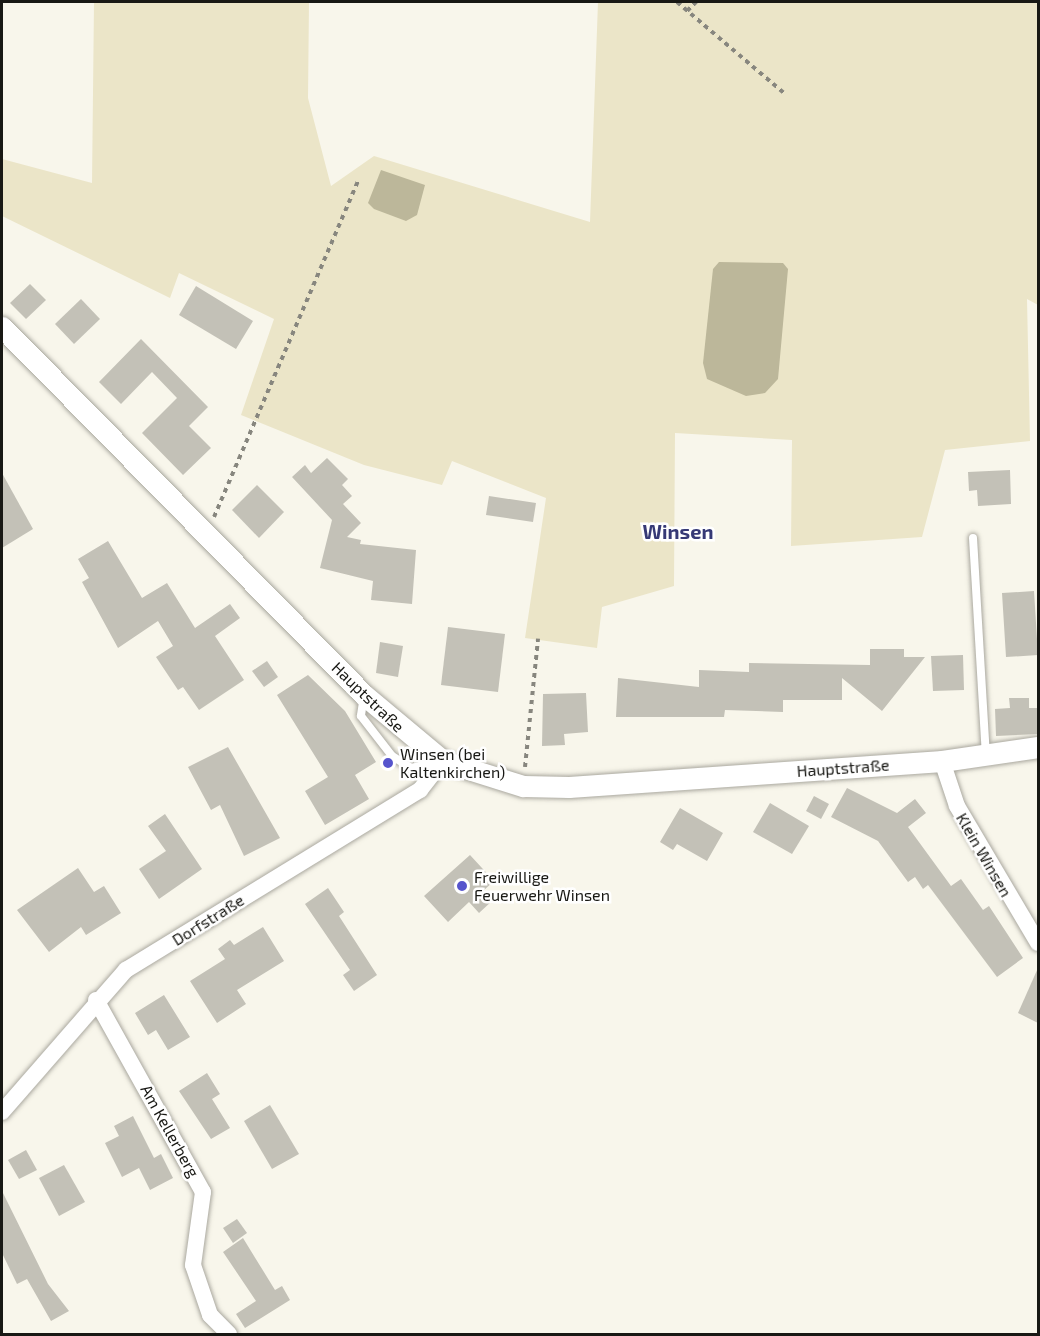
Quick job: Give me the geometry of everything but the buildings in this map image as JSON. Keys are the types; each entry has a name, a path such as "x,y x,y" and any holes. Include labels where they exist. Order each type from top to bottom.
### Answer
{"street":[{"name":"Hauptstraße","path":"2,327 364,696 443,761 523,786 569,787 942,761 1038,747"},
{"name":"Dorfstraße","path":"2,1112 96,1000 126,970 420,790 443,761"},
{"name":"Klein Winsen","path":"942,761 957,806 1038,943"},
{"name":"Am Kellerberg","path":"96,1000 203,1191 193,1265 210,1315 229,1335"}],"lane":[{"path":"973,538 986,755"}],"path":[{"path":"677,2 785,94"},
{"path":"687,11 696,2"},
{"path":"206,535 359,179"},
{"path":"523,786 538,639"}],"shaded area":[{"path":"94,2 309,2 308,98 331,186 374,156 590,222 598,2 1038,2 1038,305 1027,299 1030,441 945,450 922,537 791,546 792,440 675,433 674,586 602,607 597,648 525,638 546,498 452,461 442,485 364,465 241,415 274,319 179,273 170,298 2,216 2,159 92,183"},
{"path":"381,170 425,185 417,215 406,221 374,209 368,203"},
{"path":"719,262 783,263 788,269 778,379 765,393 746,396 707,379 703,363 713,269"}],"place":[{"name":"Winsen (bei Kaltenkirchen)","path":"388,763"},
{"name":"Freiwillige Feuerwehr Winsen","path":"462,886"}],"district":[{"name":"Winsen","path":"678,531"}]}
